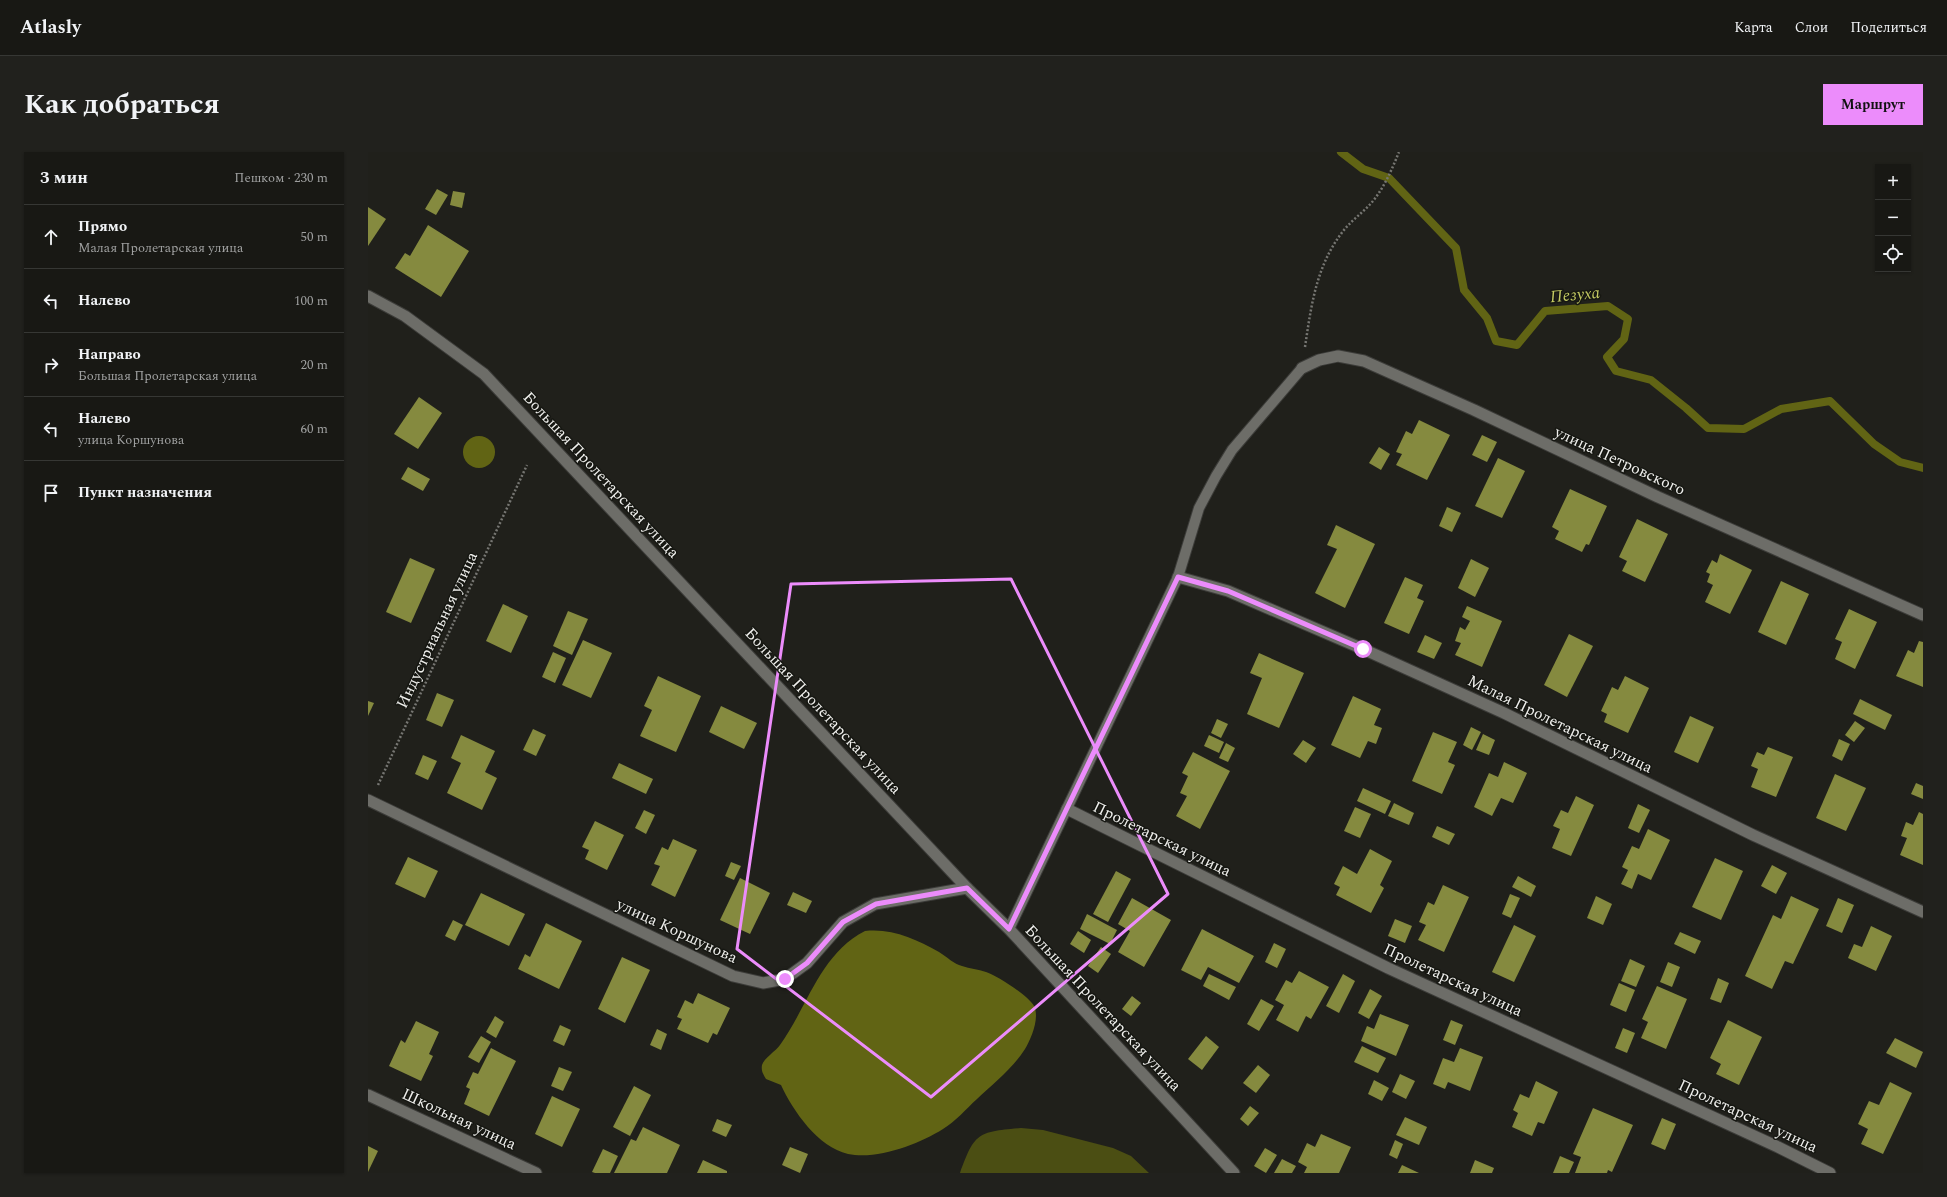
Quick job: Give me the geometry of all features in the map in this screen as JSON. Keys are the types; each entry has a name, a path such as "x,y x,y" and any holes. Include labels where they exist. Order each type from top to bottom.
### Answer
{"street":[{"name":"Большая Пролетарская улица","path":"368,296 405,316 484,374 967,888 1009,929 1234,1173"},
{"name":"улица Петровского","path":"1302,368 1319,360 1338,356 1364,361 1474,410 1658,497 1923,615"},
{"name":"Малая Пролетарская улица","path":"1178,577 1228,591 1504,712 1753,835 1923,912"},
{"name":"улица Коршунова","path":"369,801 733,976 763,983 785,979 807,963 843,922 876,904 967,888"},
{"name":"Пролетарская улица","path":"1067,810 1388,968 1778,1147 1830,1173"},
{"name":"Школьная улица","path":"368,1095 536,1173"}],"lane":[{"path":"1009,929 1178,577 1199,508 1232,450 1302,368"}],"path":[{"path":"1302,368 1314,290 1324,261 1341,233 1373,201 1389,178 1399,152"},
{"name":"Индустриальная улица","path":"369,801 527,465"}],"highlighted area":[{"path":"1011,579 1168,894 931,1097 737,949 791,584"}],"shaded area":[{"path":"479,436 490,441 495,452 490,463 479,468 468,463 463,452 468,441"},
{"path":"865,931 885,931 913,939 939,952 959,965 991,974 1012,986 1026,997 1034,1006 1036,1011 1032,1034 1025,1049 1015,1063 952,1123 933,1135 910,1145 885,1153 872,1155 848,1154 827,1144 808,1127 792,1106 781,1085 766,1079 762,1072 763,1062 778,1047 790,1030 816,982 826,967 837,953 850,941"},
{"path":"1021,1128 1043,1130 1113,1148 1131,1156 1149,1173 960,1173 970,1149 980,1137 995,1131"}],"building":[{"path":"437,189 448,195 436,215 425,209"},
{"path":"453,191 465,193 462,208 450,205"},
{"path":"368,207 386,219 368,246"},
{"path":"428,225 469,251 441,297 395,268 405,253 410,256"},
{"path":"419,397 442,413 418,449 394,434"},
{"path":"1419,420 1450,435 1427,480 1396,465 1402,454 1396,452 1406,431 1412,434"},
{"path":"1482,435 1497,442 1487,462 1472,455"},
{"path":"1379,447 1390,454 1381,470 1369,463"},
{"path":"1498,458 1525,471 1502,518 1475,506"},
{"path":"408,467 430,479 423,491 401,479"},
{"path":"1570,489 1607,506 1589,545 1586,544 1582,552 1555,539 1559,531 1552,527"},
{"path":"1447,507 1461,513 1452,532 1439,526"},
{"path":"1637,519 1668,534 1645,582 1622,571 1627,561 1619,557"},
{"path":"1336,525 1375,544 1345,608 1315,593 1337,549 1327,545"},
{"path":"1720,554 1752,570 1730,614 1705,602 1713,585 1707,582 1710,574 1706,572 1712,560 1717,563"},
{"path":"410,558 435,569 411,623 386,612"},
{"path":"1471,559 1489,568 1475,597 1458,588"},
{"path":"1405,577 1423,585 1417,598 1424,601 1409,634 1384,623"},
{"path":"1781,581 1809,594 1786,645 1758,632"},
{"path":"503,604 528,616 511,653 486,641"},
{"path":"1467,606 1502,621 1482,667 1455,655 1461,643 1455,641 1460,627 1465,630 1470,621 1462,617"},
{"path":"1849,609 1877,622 1855,669 1835,659 1842,642 1835,639"},
{"path":"568,611 588,619 572,655 553,646"},
{"path":"1569,634 1593,646 1567,697 1544,685"},
{"path":"1425,635 1442,643 1434,659 1417,652"},
{"path":"583,640 612,653 591,698 562,685"},
{"path":"1919,641 1923,642 1923,687 1896,676 1908,650 1914,653"},
{"path":"553,652 566,658 555,683 542,677"},
{"path":"1259,653 1304,673 1279,728 1247,714 1262,678 1250,673"},
{"path":"658,676 701,696 676,752 640,736 652,710 644,706"},
{"path":"1625,676 1649,688 1628,733 1604,722 1607,714 1601,711 1612,687 1618,690"},
{"path":"437,693 454,700 442,727 426,720"},
{"path":"1353,696 1381,709 1374,725 1382,728 1376,744 1368,741 1360,758 1331,745"},
{"path":"1860,699 1892,715 1885,730 1853,714"},
{"path":"368,701 374,703 368,716"},
{"path":"721,706 757,723 744,749 709,732"},
{"path":"1690,716 1714,727 1698,763 1674,752"},
{"path":"1217,719 1228,724 1221,738 1211,733"},
{"path":"1855,721 1865,728 1854,742 1845,735"},
{"path":"1471,727 1481,732 1472,750 1463,745"},
{"path":"533,729 546,735 536,756 523,750"},
{"path":"1433,732 1457,742 1448,762 1455,765 1442,794 1412,781"},
{"path":"1483,734 1495,740 1489,755 1476,750"},
{"path":"461,735 495,751 485,772 497,778 482,810 447,793 461,763 451,758"},
{"path":"1209,735 1224,742 1219,753 1204,746"},
{"path":"1839,739 1850,744 1842,761 1832,756"},
{"path":"1303,740 1316,748 1306,763 1293,754"},
{"path":"1226,743 1235,748 1228,762 1219,758"},
{"path":"1768,747 1793,757 1776,797 1751,787 1758,769 1751,766 1757,752 1764,755"},
{"path":"1193,752 1230,771 1200,829 1176,816 1187,796 1180,793 1188,776 1182,773"},
{"path":"423,755 437,761 428,780 415,774"},
{"path":"1504,762 1527,773 1513,803 1501,798 1492,816 1474,807 1489,773 1498,777"},
{"path":"619,763 653,779 646,794 612,778"},
{"path":"1835,774 1866,788 1846,831 1816,818"},
{"path":"1916,783 1923,786 1923,799 1911,794"},
{"path":"1363,788 1391,801 1385,814 1357,801"},
{"path":"1576,796 1594,805 1571,856 1552,848 1560,829 1553,826 1561,810 1568,813"},
{"path":"1394,803 1414,813 1409,825 1388,816"},
{"path":"1638,804 1650,810 1639,833 1628,828"},
{"path":"1355,807 1371,814 1360,838 1344,831"},
{"path":"644,810 655,815 646,834 635,828"},
{"path":"1919,812 1923,814 1923,865 1900,855 1907,838 1901,836 1906,822 1913,825"},
{"path":"595,821 624,835 607,870 585,859 589,850 582,847"},
{"path":"1437,826 1455,834 1449,845 1432,837"},
{"path":"1648,829 1670,840 1651,880 1638,874 1632,889 1621,884 1628,870 1622,867 1632,846 1639,849"},
{"path":"673,839 697,850 675,897 651,885 660,866 654,864 662,847 668,850"},
{"path":"1370,849 1392,861 1380,885 1384,888 1371,913 1336,895 1340,887 1334,884 1343,866 1357,874"},
{"path":"408,857 438,871 425,898 395,884"},
{"path":"1715,858 1743,871 1721,920 1692,907"},
{"path":"731,862 741,866 734,880 725,876"},
{"path":"1772,865 1787,873 1776,894 1761,886"},
{"path":"1116,871 1131,879 1108,922 1093,914"},
{"path":"1518,876 1536,886 1531,897 1512,887"},
{"path":"740,878 770,893 750,934 720,920"},
{"path":"1443,885 1469,897 1444,952 1418,940 1426,925 1419,922 1428,902 1434,905"},
{"path":"793,892 812,901 806,913 787,905"},
{"path":"481,893 525,914 509,946 465,925"},
{"path":"1510,894 1520,898 1511,918 1502,914"},
{"path":"1596,896 1612,904 1603,925 1587,918"},
{"path":"1791,896 1819,909 1793,964 1785,961 1772,989 1745,976 1773,915 1781,919"},
{"path":"1132,898 1171,920 1144,967 1118,952 1130,931 1118,924"},
{"path":"1838,898 1854,905 1842,933 1826,926"},
{"path":"1087,914 1117,930 1110,944 1080,929"},
{"path":"1395,919 1412,926 1405,943 1388,936"},
{"path":"453,920 463,925 455,941 445,936"},
{"path":"546,923 582,941 559,989 518,969 525,954 530,957"},
{"path":"1514,925 1536,936 1514,982 1492,972"},
{"path":"1871,926 1892,936 1876,971 1848,958 1854,944 1862,947"},
{"path":"1202,929 1254,956 1239,983 1208,967 1201,980 1181,970"},
{"path":"1078,931 1091,940 1084,953 1070,944"},
{"path":"1680,932 1701,941 1695,954 1674,944"},
{"path":"1274,943 1286,949 1277,968 1265,962"},
{"path":"1101,947 1111,954 1098,973 1088,966"},
{"path":"622,957 650,970 625,1023 598,1009"},
{"path":"1630,959 1645,966 1636,987 1621,981"},
{"path":"1668,962 1680,967 1672,987 1660,982"},
{"path":"1299,971 1329,987 1311,1019 1306,1016 1298,1032 1276,1020 1284,1005 1275,1000 1286,980 1292,983"},
{"path":"1209,974 1236,987 1229,1000 1203,986"},
{"path":"1343,974 1355,981 1339,1013 1326,1006"},
{"path":"1718,978 1729,983 1721,1003 1710,999"},
{"path":"1619,983 1635,990 1626,1012 1610,1005"},
{"path":"1657,986 1687,999 1666,1049 1641,1038 1648,1022 1642,1019"},
{"path":"1370,989 1382,996 1369,1019 1358,1013"},
{"path":"698,993 730,1008 717,1035 713,1033 708,1043 677,1029 682,1019 677,1017 685,1000 693,1004"},
{"path":"1132,996 1141,1003 1131,1016 1122,1009"},
{"path":"1261,999 1274,1006 1259,1031 1247,1024"},
{"path":"1380,1014 1409,1025 1396,1056 1361,1041 1367,1026 1374,1029"},
{"path":"495,1016 504,1022 496,1038 486,1032"},
{"path":"1451,1020 1463,1025 1455,1045 1443,1040"},
{"path":"1728,1020 1762,1037 1739,1085 1716,1074 1721,1064 1710,1058"},
{"path":"416,1021 439,1032 429,1054 433,1056 421,1081 389,1066 401,1040 405,1043"},
{"path":"560,1025 571,1030 564,1046 553,1041"},
{"path":"1623,1028 1635,1033 1627,1053 1615,1048"},
{"path":"657,1029 667,1034 661,1050 650,1045"},
{"path":"481,1036 491,1042 479,1063 468,1057"},
{"path":"1206,1036 1219,1047 1202,1070 1188,1059"},
{"path":"1895,1038 1923,1052 1916,1068 1886,1053"},
{"path":"1362,1046 1386,1058 1378,1073 1354,1062"},
{"path":"491,1048 516,1061 489,1116 464,1104 470,1089 466,1087 473,1072 478,1074"},
{"path":"1460,1048 1483,1057 1470,1091 1448,1082 1445,1089 1433,1084 1443,1058 1454,1062"},
{"path":"1258,1065 1270,1075 1256,1093 1243,1083"},
{"path":"559,1067 572,1072 563,1091 551,1086"},
{"path":"1400,1074 1415,1081 1406,1099 1392,1092"},
{"path":"1374,1080 1389,1088 1382,1101 1368,1094"},
{"path":"1536,1081 1558,1092 1544,1124 1538,1122 1532,1136 1512,1127 1518,1113 1513,1110 1520,1094 1529,1098"},
{"path":"1890,1082 1912,1093 1883,1154 1861,1144 1868,1129 1858,1124 1869,1101 1879,1105"},
{"path":"634,1086 651,1095 630,1136 613,1127"},
{"path":"552,1096 580,1109 562,1147 535,1134"},
{"path":"1250,1106 1259,1113 1248,1126 1240,1119"},
{"path":"1593,1108 1633,1125 1612,1172 1608,1170 1607,1173 1575,1173 1581,1157 1573,1154"},
{"path":"1405,1117 1427,1127 1419,1145 1396,1135"},
{"path":"1662,1118 1676,1124 1665,1150 1651,1144"},
{"path":"717,1119 732,1125 726,1137 712,1131"},
{"path":"643,1127 680,1145 667,1173 614,1173 631,1139 636,1141"},
{"path":"1321,1134 1351,1147 1339,1173 1304,1173 1307,1167 1298,1162 1307,1143 1315,1147"},
{"path":"1395,1140 1403,1144 1397,1159 1389,1155"},
{"path":"368,1146 378,1151 368,1172"},
{"path":"790,1147 808,1154 800,1173 782,1165"},
{"path":"1265,1148 1277,1155 1266,1173 1254,1166"},
{"path":"603,1149 618,1156 610,1173 592,1172"},
{"path":"1560,1156 1574,1162 1569,1173 1553,1173"},
{"path":"1282,1159 1296,1166 1292,1173 1274,1173"},
{"path":"703,1160 727,1171 727,1173 697,1173"},
{"path":"1475,1160 1494,1168 1492,1173 1470,1173"},
{"path":"1402,1165 1419,1173 1398,1173"}],"waterway":[{"name":"Пезуха","path":"1341,152 1363,169 1389,178 1456,248 1464,290 1487,318 1496,341 1517,345 1545,311 1608,306 1628,319 1624,339 1607,357 1616,371 1651,380 1708,428 1744,429 1781,409 1830,401 1874,444 1900,462 1923,468"}],"route":[{"path":"785,979 807,963 843,922 876,904 967,888 1009,929 1178,577 1228,591 1363,649"}]}
